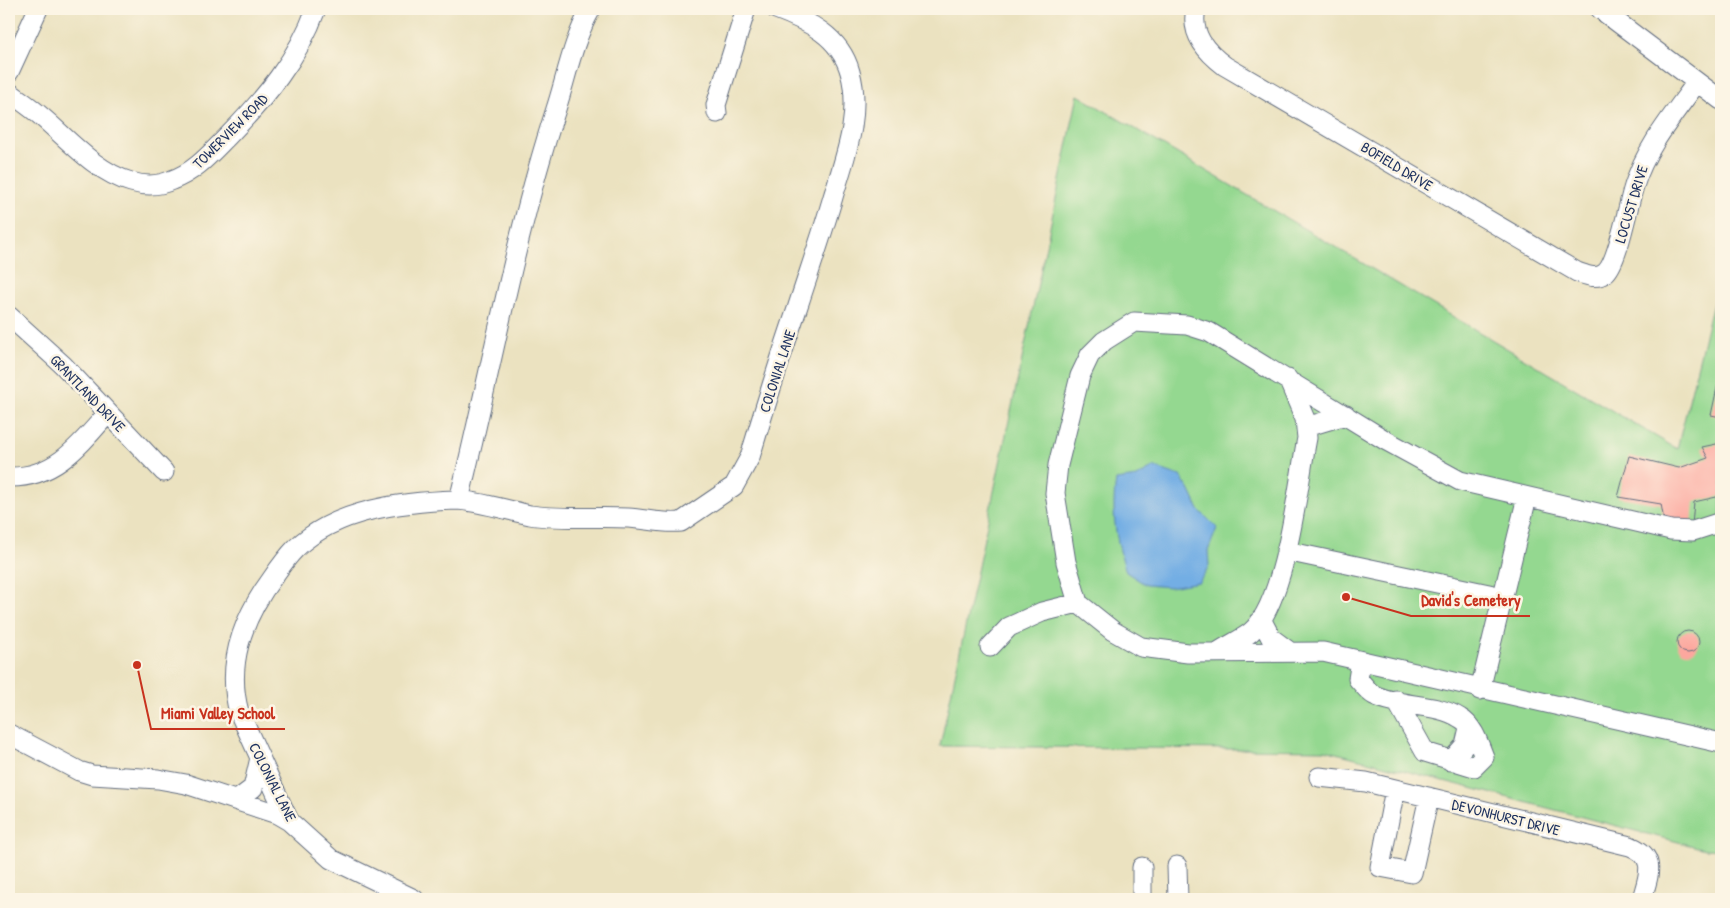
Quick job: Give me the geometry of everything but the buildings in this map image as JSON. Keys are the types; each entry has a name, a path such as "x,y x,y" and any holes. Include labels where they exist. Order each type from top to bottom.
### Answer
{"street":[{"path":"9,72 38,9"},
{"name":"TOWERVIEW ROAD","path":"9,92 40,115 91,160 114,175 130,182 147,185 161,184 174,180 206,158 253,110 276,83 296,54 316,9"},
{"path":"456,500 460,496 479,420 524,214 576,40 591,9"},
{"path":"717,113 716,105 746,9"},
{"name":"COLONIAL LANE","path":"414,899 331,859 289,821 239,712 235,696 234,666 245,625 255,604 278,568 296,548 312,536 352,517 384,507 456,500 530,515 629,518 676,523 681,522 710,504 734,486 750,456 818,245 853,126 854,89 850,70 834,42 805,19 776,9"},
{"name":"BOFIELD DRIVE","path":"1196,9 1194,26 1201,43 1210,55 1225,66 1576,272 1592,277 1599,276"},
{"path":"1600,9 1721,100"},
{"name":"LOCUST DRIVE","path":"1599,276 1611,266 1634,185 1642,164 1655,140 1697,82"},
{"name":"GRANTLAND DRIVE","path":"9,316 63,365 164,472"},
{"path":"1721,522 1692,531 1670,530 1460,481 1385,440 1209,332 1187,325 1134,322 1104,340 1090,355 1080,376 1062,447 1055,493 1066,562 1078,603 1113,631 1142,647 1188,653 1323,652 1480,690 1721,743"},
{"path":"1217,652 1251,632 1261,619 1275,588 1286,551 1307,438 1305,420 1288,379"},
{"path":"9,477 33,476 49,470 64,461 108,413"},
{"path":"1306,427 1346,415"},
{"path":"1480,690 1527,497"},
{"path":"1286,551 1503,597"},
{"path":"990,647 1009,627 1042,612 1078,603"},
{"path":"1261,619 1271,638 1290,652"},
{"path":"1361,661 1358,679 1373,695 1396,700 1461,718 1475,735 1484,757 1474,767 1425,752 1396,700"},
{"path":"10,738 79,771 92,775 167,781 237,800 289,821"},
{"path":"237,800 253,788 260,758"},
{"name":"DEVONHURST DRIVE","path":"1319,777 1366,782 1638,850 1645,856 1649,871 1642,899"},
{"path":"1396,789 1380,867 1412,873 1429,797"},
{"path":"1177,866 1178,899"},
{"path":"1142,867 1142,899"}],"green space":[{"path":"1078,95 1677,449 1721,271 1721,850 1705,849 1325,750 940,746"}],"water":[{"path":"1154,467 1180,476 1189,489 1199,510 1217,528 1208,551 1209,566 1199,582 1170,587 1146,585 1126,572 1115,527 1116,480 1137,477"}],"place":[{"name":"David's Cemetery","path":"1346,597"},
{"name":"Miami Valley School","path":"137,665"}]}
